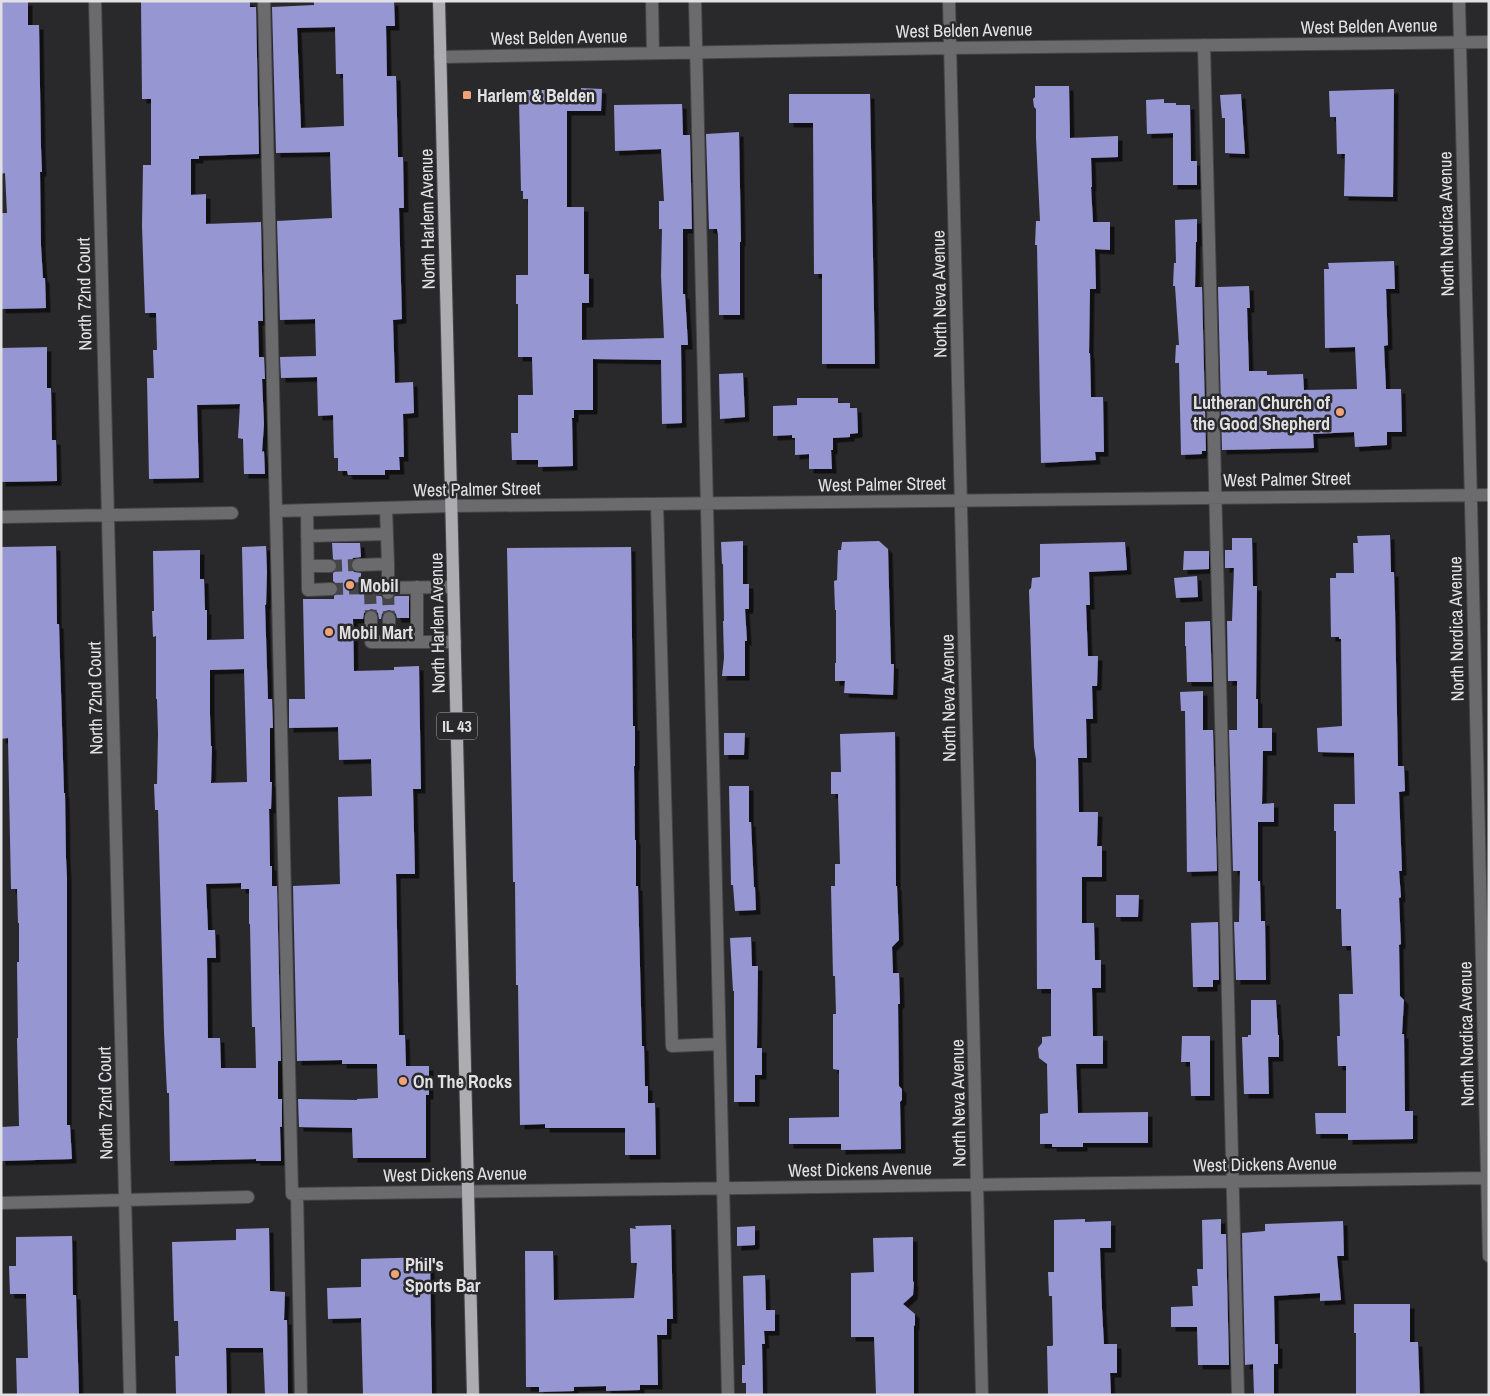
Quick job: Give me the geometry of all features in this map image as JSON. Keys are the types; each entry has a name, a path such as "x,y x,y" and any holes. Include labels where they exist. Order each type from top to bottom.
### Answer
{"main road":[{"name":"North Harlem Avenue","path":"439,1 473,1395"}],"street":[{"name":"North 72nd Court","path":"95,1 130,1395"},
{"path":"264,1 294,1194 301,1395"},
{"path":"652,1 653,53"},
{"path":"695,1 728,1395"},
{"name":"North Neva Avenue","path":"949,1 982,1395"},
{"name":"North Nordica Avenue","path":"1459,1 1489,1256"},
{"name":"West Belden Avenue","path":"440,57 950,48 1489,42"},
{"path":"1204,45 1238,1395"},
{"name":"West Palmer Street","path":"276,511 451,506 1489,494"},
{"path":"657,504 672,1046 719,1044"},
{"path":"386,508 388,590"},
{"path":"307,510 308,590 331,589"},
{"path":"1,517 232,513"},
{"path":"307,536 387,534"},
{"path":"358,565 388,564"},
{"path":"308,566 330,566"},
{"path":"417,586 417,642"},
{"path":"369,589 388,590 417,586 453,586"},
{"path":"371,617 371,642 454,642"},
{"path":"389,618 389,642"},
{"name":"West Dickens Avenue","path":"294,1194 1488,1178"},
{"path":"1,1203 248,1197"}],"building":[{"path":"1,1 28,1 28,25 39,25 42,172 40,172 41,246 46,308 1,309 1,213 7,213 5,173 1,174"},
{"path":"141,1 250,1 250,7 256,7 259,154 199,156 199,159 191,159 191,195 206,194 206,224 261,222 263,321 258,321 259,357 264,357 265,379 262,379 264,424 262,452 264,451 265,474 244,474 243,439 238,438 240,404 197,405 199,478 149,479 147,378 154,378 153,350 157,350 156,313 145,313 142,226 143,165 151,165 151,99 142,99"},
{"path":"314,1 394,1 395,26 386,26 387,76 396,76 398,157 403,157 404,208 399,208 402,319 393,320 395,383 413,382 414,413 403,414 404,457 399,457 400,470 385,470 385,475 348,475 347,471 338,471 338,458 334,458 333,415 318,416 317,377 281,378 280,357 316,356 315,319 280,320 277,221 332,218 330,152 276,153 272,7 314,5","holes":["335,27 336,74 343,74 344,126 301,128 297,28"]},
{"path":"1035,86 1069,86 1070,138 1118,136 1118,157 1091,158 1093,222 1110,222 1110,250 1095,249 1096,289 1090,289 1089,353 1091,397 1103,397 1104,452 1095,452 1096,460 1041,463 1037,245 1035,245 1036,221 1040,221 1036,109 1033,99 1035,97"},
{"path":"581,88 602,89 601,111 567,111 567,207 584,207 584,274 589,274 589,303 582,303 582,340 664,338 661,276 662,229 659,229 659,201 664,201 661,149 615,151 614,105 682,104 683,135 690,135 692,229 683,229 683,294 685,294 688,345 681,345 682,423 662,424 661,360 593,359 593,410 574,410 574,418 572,418 573,466 538,467 538,460 512,460 511,433 518,433 518,395 533,395 532,357 518,357 516,275 528,275 528,199 523,199 523,191 521,191 519,100 521,100 521,90 581,90"},
{"path":"1394,89 1393,197 1344,196 1345,154 1337,154 1336,117 1330,117 1329,91"},
{"path":"789,94 870,94 875,364 822,364 822,274 814,274 813,123 789,123"},
{"path":"1241,94 1245,154 1225,153 1225,118 1222,118 1220,95"},
{"path":"1164,99 1164,103 1190,105 1191,161 1197,161 1197,185 1173,185 1173,133 1147,134 1146,100"},
{"path":"739,132 740,315 719,315 718,234 717,229 709,229 706,134"},
{"path":"1197,219 1195,287 1202,287 1206,451 1202,451 1202,454 1181,455 1179,363 1175,363 1176,345 1179,345 1175,286 1173,286 1174,263 1176,263 1175,220"},
{"path":"1394,261 1395,289 1386,289 1388,345 1384,346 1386,389 1401,389 1402,432 1387,432 1387,445 1355,447 1354,432 1313,434 1314,448 1222,450 1218,287 1249,286 1250,308 1247,308 1249,371 1267,371 1267,375 1303,374 1304,390 1357,389 1355,347 1325,348 1324,269 1329,269 1328,263"},
{"path":"47,347 47,388 51,388 52,440 56,440 57,481 1,482 1,348"},
{"path":"743,373 745,417 720,419 719,374"},
{"path":"797,398 838,398 838,403 850,403 850,408 857,408 858,433 850,434 850,437 833,438 833,450 831,450 832,469 809,469 809,454 795,455 795,438 792,438 792,435 773,436 773,406 797,405"},
{"path":"1390,535 1391,572 1394,572 1398,766 1404,766 1405,791 1399,792 1402,871 1399,871 1401,897 1399,898 1401,944 1399,945 1400,996 1404,1000 1402,1034 1404,1034 1405,1111 1413,1111 1413,1139 1348,1140 1348,1134 1316,1134 1315,1113 1346,1113 1346,1066 1338,1066 1337,1036 1340,1036 1339,994 1353,994 1351,946 1342,946 1341,909 1336,909 1334,804 1355,804 1354,753 1318,752 1317,728 1342,726 1341,639 1339,637 1331,637 1330,578 1336,578 1336,573 1354,573 1353,543 1358,543 1357,536"},
{"path":"1232,538 1252,538 1253,586 1257,586 1256,699 1258,699 1258,728 1272,728 1272,751 1263,751 1262,804 1274,803 1274,822 1258,822 1258,881 1260,881 1261,921 1265,921 1266,980 1236,980 1234,922 1239,922 1240,871 1233,871 1229,730 1237,730 1237,681 1228,681 1227,621 1232,621 1234,568 1225,568 1225,550 1232,550"},
{"path":"743,541 743,584 749,584 749,609 745,609 747,641 745,641 745,676 722,676 724,621 721,542"},
{"path":"879,541 888,549 891,664 894,664 893,695 844,693 845,681 835,681 836,610 834,581 837,580 838,550 841,550 842,542"},
{"path":"1125,542 1127,570 1089,572 1090,605 1086,605 1088,656 1098,656 1097,686 1092,686 1093,719 1086,719 1087,758 1078,758 1079,812 1098,812 1097,846 1102,846 1102,877 1082,877 1082,923 1094,923 1095,960 1101,960 1101,988 1092,988 1093,1036 1103,1036 1103,1064 1076,1064 1078,1113 1148,1112 1148,1143 1083,1143 1083,1147 1052,1147 1052,1144 1040,1144 1040,1114 1048,1113 1047,1064 1039,1058 1038,1048 1042,1043 1042,1037 1051,1036 1051,989 1037,989 1036,759 1034,747 1029,590 1032,578 1040,577 1040,544"},
{"path":"332,543 360,543 361,557 353,558 350,566 354,572 361,573 361,580 364,583 362,589 366,595 381,596 384,600 388,601 392,600 395,596 409,596 409,618 397,618 393,611 389,610 385,611 381,619 379,619 378,613 371,609 364,613 363,619 353,619 354,671 394,670 394,667 419,666 421,789 413,789 415,874 396,874 399,1035 405,1035 406,1066 429,1066 429,1095 426,1095 426,1158 353,1158 352,1128 299,1127 298,1099 357,1100 378,1098 377,1064 342,1064 342,1060 297,1061 293,886 340,884 338,797 372,796 371,759 339,760 338,727 289,728 289,699 305,699 303,599 334,599 338,592 338,585 333,581 333,573 337,570 338,566 337,562 333,559"},
{"path":"56,546 57,624 59,624 67,878 67,1125 70,1125 72,1159 1,1161 1,1127 19,1126 17,962 19,962 19,923 17,889 11,889 8,738 1,739 1,547"},
{"path":"266,546 265,605 268,699 272,699 273,728 270,728 270,782 272,782 271,809 269,809 270,866 272,866 272,886 277,886 281,1061 278,1061 278,1099 282,1099 282,1127 280,1127 281,1161 256,1161 256,1159 170,1161 169,1093 167,1093 164,1032 158,810 155,810 154,784 157,784 158,734 156,636 153,637 152,611 154,611 153,551 200,550 200,579 204,579 205,610 207,610 207,640 244,639 242,547","holes":["244,669 247,782 211,783 210,670","241,883 241,889 249,889 252,1027 255,1027 256,1068 221,1068 220,1038 208,1038 207,958 216,958 215,930 208,930 206,884"]},
{"path":"631,547 636,886 638,886 642,1046 644,1046 645,1086 648,1086 648,1103 655,1103 656,1155 625,1155 625,1128 545,1128 545,1124 520,1125 518,985 516,985 515,882 513,882 507,548"},
{"path":"1184,551 1209,551 1209,569 1183,570"},
{"path":"1197,576 1198,597 1176,598 1174,578"},
{"path":"1210,621 1212,682 1187,682 1185,622"},
{"path":"1203,691 1203,730 1213,730 1217,871 1187,872 1185,711 1181,711 1180,692"},
{"path":"895,732 896,886 899,940 892,947 893,973 899,973 899,1086 902,1089 902,1100 900,1102 901,1149 841,1150 841,1144 789,1144 789,1118 839,1117 839,1070 833,1069 833,1014 836,1014 835,976 833,976 831,886 835,886 835,864 840,864 838,794 831,794 831,772 841,772 840,734"},
{"path":"724,733 745,733 744,755 724,755"},
{"path":"729,786 749,786 749,822 751,822 756,910 735,911 733,885 731,885"},
{"path":"1116,895 1139,895 1138,917 1116,917"},
{"path":"1218,922 1219,980 1213,980 1213,987 1193,987 1191,923"},
{"path":"751,937 752,966 758,966 757,1048 762,1048 762,1075 755,1075 755,1102 734,1102 734,991 730,938"},
{"path":"1251,1000 1276,1000 1279,1057 1268,1057 1269,1094 1244,1094 1242,1037 1251,1035"},
{"path":"1182,1036 1210,1036 1210,1096 1191,1096 1190,1062 1181,1062"},
{"path":"1085,1219 1085,1222 1111,1221 1111,1248 1100,1248 1102,1309 1104,1344 1117,1344 1117,1373 1110,1373 1111,1395 1048,1395 1047,1346 1053,1345 1052,1296 1049,1296 1048,1272 1054,1272 1054,1220"},
{"path":"1221,1219 1221,1234 1226,1234 1229,1365 1198,1365 1197,1327 1171,1327 1171,1307 1193,1306 1192,1286 1198,1286 1197,1269 1203,1269 1202,1220"},
{"path":"1343,1221 1344,1256 1337,1256 1341,1300 1320,1301 1320,1293 1274,1296 1275,1344 1278,1344 1278,1364 1274,1364 1274,1395 1254,1395 1253,1364 1245,1365 1242,1233 1265,1231 1265,1224"},
{"path":"671,1225 673,1319 667,1319 667,1335 657,1335 658,1385 640,1385 640,1390 606,1391 606,1386 574,1387 574,1391 539,1392 539,1387 526,1387 525,1251 553,1251 554,1300 634,1298 637,1263 631,1263 630,1228 636,1229 635,1226"},
{"path":"755,1226 755,1245 737,1246 737,1227"},
{"path":"269,1228 270,1291 285,1292 284,1320 287,1320 288,1395 265,1395 263,1348 226,1348 227,1395 176,1395 175,1356 179,1356 178,1321 174,1321 172,1242 236,1240 236,1229"},
{"path":"72,1236 73,1295 76,1295 79,1395 17,1395 16,1358 28,1358 26,1294 10,1294 9,1266 16,1266 16,1237"},
{"path":"913,1237 913,1295 903,1304 915,1314 914,1395 876,1395 874,1337 851,1337 851,1273 874,1272 873,1238"},
{"path":"430,1257 432,1395 363,1395 361,1318 328,1319 327,1288 361,1287 361,1259"},
{"path":"765,1275 766,1310 775,1310 775,1331 764,1331 765,1344 762,1344 763,1395 746,1395 746,1383 742,1383 742,1365 745,1365 743,1276"},
{"path":"1354,1304 1410,1304 1410,1342 1418,1342 1420,1395 1356,1395"}],"tunnel":[{"path":"330,566 358,565"},
{"path":"331,589 367,588"},
{"path":"370,592 371,617"},
{"path":"388,593 389,618"}],"place":[{"name":"Harlem & Belden","path":"467,95"},
{"name":"Lutheran Church of the Good Shepherd","path":"1340,412"},
{"name":"Mobil","path":"350,585"},
{"name":"Mobil Mart","path":"329,632"},
{"name":"On The Rocks","path":"403,1081"},
{"name":"Phil's Sports Bar","path":"395,1274"}]}
